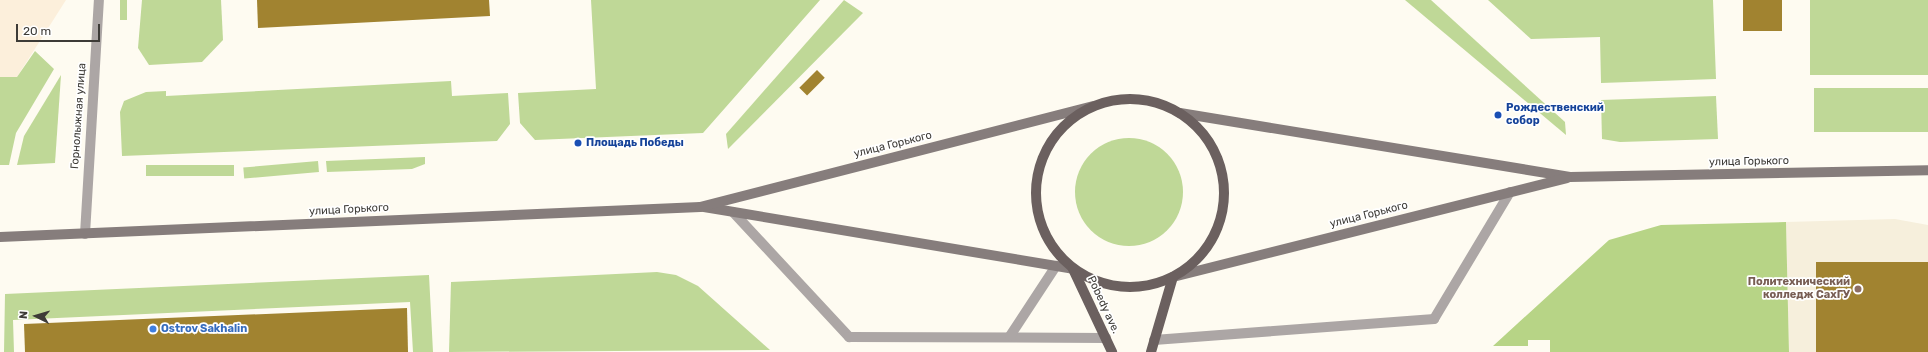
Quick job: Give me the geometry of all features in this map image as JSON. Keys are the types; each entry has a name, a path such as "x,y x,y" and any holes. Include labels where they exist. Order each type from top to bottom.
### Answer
{"main road":[{"path":"1129,100 1152,101 1180,113 1201,131 1216,155 1223,183 1222,211 1213,237 1196,260 1173,277 1148,286 1122,287 1096,281 1073,269 1051,245 1038,215 1036,182 1046,151 1053,140 1065,125 1092,106 1129,100"},
{"name":"улица Горького","path":"700,207 1092,106"},
{"name":"улица Горького","path":"1180,113 1570,177 1928,170"},
{"name":"улица Горького","path":"1173,277 1570,177"},
{"name":"улица Горького","path":"0,238 700,207 1073,269"},
{"name":"Pobedy ave.","path":"1073,269 1112,352"},
{"path":"1151,352 1173,277"}],"street":[{"name":"Горнолыжная улица","path":"85,234 99,0"},
{"path":"1154,340 1434,319 1510,192"},
{"path":"733,212 849,337 1010,336 1106,338"},
{"path":"1010,336 1056,266"}],"shaded area":[{"path":"0,0 66,0 17,77 0,77"},
{"name":"Политехнический колледж СахГУ","path":"1895,219 1928,225 1928,352 1789,352 1786,222"}],"green space":[{"path":"120,0 127,0 127,20 120,20"},
{"path":"142,0 221,0 223,40 202,62 149,65 138,48"},
{"path":"591,0 820,0 703,133 535,140 520,123 518,93 596,89"},
{"path":"844,0 863,13 728,149 726,134"},
{"path":"1405,0 1431,0 1565,122 1566,135"},
{"path":"1488,0 1713,0 1716,79 1601,83 1600,37 1531,39"},
{"path":"1810,0 1928,0 1928,75 1810,75"},
{"path":"35,51 54,69 16,133 9,165 0,165 0,77 17,77"},
{"path":"61,75 55,163 17,165 24,136"},
{"path":"451,81 452,96 508,93 510,124 497,141 122,156 120,112 124,101 146,92 166,91 166,96"},
{"path":"1814,88 1928,88 1928,132 1814,132"},
{"path":"1716,96 1718,139 1620,142 1602,139 1601,100"},
{"path":"1129,138 1150,142 1167,154 1179,171 1183,192 1179,213 1167,230 1150,242 1129,246 1108,242 1091,230 1079,213 1075,192 1079,171 1091,154 1108,142"},
{"path":"425,157 425,164 412,169 327,172 326,161"},
{"path":"318,161 319,172 244,178 243,168"},
{"path":"146,165 234,165 234,176 146,176"},
{"path":"1786,222 1789,352 1550,352 1550,340 1528,340 1528,346 1493,346 1609,240 1661,225"},
{"path":"657,272 676,275 698,286 770,350 449,352 451,282"},
{"path":"429,275 433,352 413,352 410,302 13,320 14,352 4,352 5,294"}],"building":[{"path":"257,0 489,0 490,16 258,28"},
{"path":"1743,0 1782,0 1782,31 1743,31"},
{"path":"817,70 825,78 807,95 799,88"},
{"path":"1816,262 1928,262 1928,352 1816,352"},
{"path":"407,308 408,352 25,352 24,324"}],"place":[{"name":"Рождественский собор","path":"1498,115"},
{"name":"Площадь Победы","path":"578,143"},
{"name":"Политехнический колледж СахГУ","path":"1858,289"},
{"name":"Ostrov Sakhalin","path":"153,329"}]}
